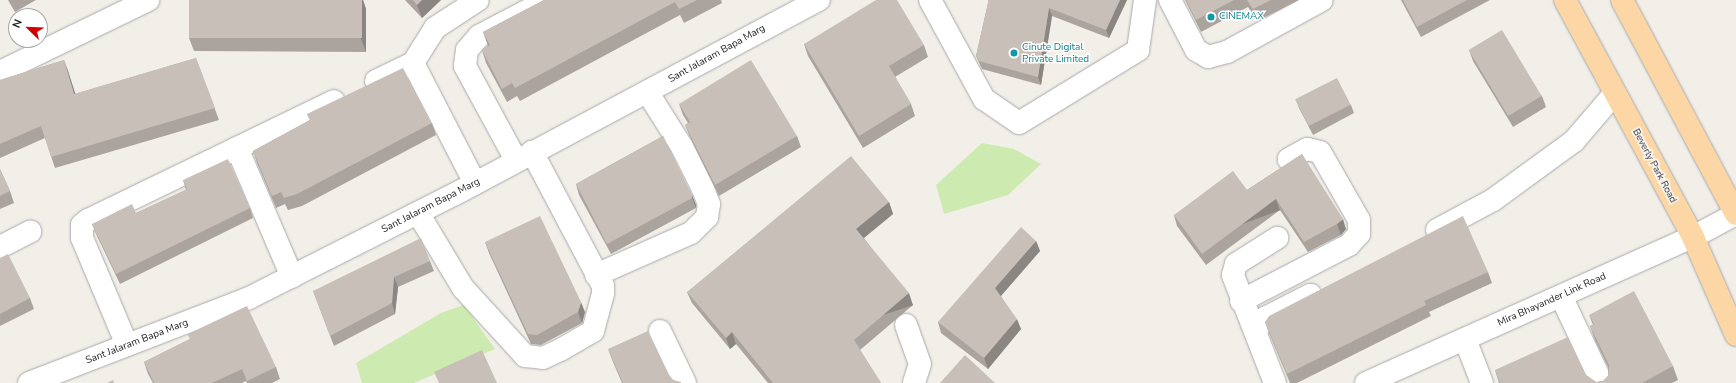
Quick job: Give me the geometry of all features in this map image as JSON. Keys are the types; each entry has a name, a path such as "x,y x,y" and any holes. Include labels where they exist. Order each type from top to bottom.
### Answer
{"main road":[{"name":"Beverly Park Road","path":"1565,0 1693,237 1736,336"},
{"path":"1622,0 1736,214"}],"street":[{"path":"0,72 148,0"},
{"path":"127,345 82,238 82,225 88,220 413,63 435,28 478,0"},
{"path":"418,213 463,288 525,356 542,358 593,331 603,293 596,275 524,156 465,66 467,50 479,36 548,0"},
{"name":"Sant Jalaram Bapa Marg","path":"29,383 249,298 418,213 648,92 818,0"},
{"path":"930,0 984,99 1019,123 1138,50 1145,0"},
{"path":"1170,0 1196,50 1208,57 1227,52 1322,0"},
{"path":"413,63 475,183"},
{"path":"596,275 691,233 707,217 709,204 703,189 682,147 648,92"},
{"path":"1422,238 1493,200 1574,141 1615,93"},
{"path":"237,148 292,277"},
{"path":"1241,301 1349,245 1359,234 1359,220 1320,152 1307,149 1289,159"},
{"name":"Mira Bhayander Link Road","path":"1366,383 1693,237 1736,214"},
{"path":"0,247 30,232"},
{"path":"1275,383 1241,301 1233,275 1236,264 1277,238"},
{"path":"1260,325 1265,318 1329,285"},
{"path":"1561,296 1602,383"},
{"path":"906,325 920,364 914,383"},
{"path":"660,331 685,383"},
{"path":"1465,339 1482,383"}],"green space":[{"path":"982,143 1014,149 1041,164 1008,195 944,214 936,185"},
{"path":"464,305 495,349 414,383 362,383 356,363 441,313"}],"building":[{"path":"189,0 362,0 362,38 189,38"},
{"path":"413,0 422,0 417,5"},
{"path":"544,0 697,0 679,9 675,2 515,88 512,83 502,89 482,50 490,45 483,32"},
{"path":"876,0 897,0 924,45 889,66 911,104 859,136 804,44"},
{"name":"Cinute Digital Private Limited","path":"988,0 1120,0 1106,30 1049,8 1038,77 979,61 976,56"},
{"path":"1186,0 1234,0 1196,20"},
{"path":"1247,0 1271,0 1253,9"},
{"path":"1403,0 1467,0 1417,27"},
{"path":"1502,30 1542,96 1508,116 1469,50"},
{"path":"196,58 215,108 51,157 41,126 0,144 0,80 64,60 74,94"},
{"path":"751,60 797,136 715,185 685,125 690,122 679,104"},
{"path":"403,68 432,123 297,194 284,198 281,192 272,196 253,151 310,120 307,114"},
{"path":"1337,78 1351,105 1309,126 1295,99"},
{"path":"663,136 692,195 692,198 607,244 576,184"},
{"path":"1302,154 1343,219 1337,224 1304,242 1276,199 1202,254 1174,215 1233,171 1247,190"},
{"path":"851,156 889,202 856,229 909,293 854,340 881,383 773,383 732,332 726,338 687,292"},
{"path":"228,159 250,208 116,274 92,224 132,204 136,213 187,189 183,180"},
{"path":"0,169 10,191 0,196"},
{"path":"540,216 581,302 578,312 537,335 528,334 485,242"},
{"path":"1463,216 1488,272 1424,301 1426,305 1287,374 1265,322 1269,316"},
{"path":"1021,227 1036,241 995,288 1017,319 984,358 938,322"},
{"path":"421,238 430,261 394,277 392,303 330,336 313,291"},
{"path":"8,254 30,298 0,314 0,258"},
{"path":"1634,291 1673,366 1642,383 1500,383 1495,370 1568,337 1586,375 1596,382 1603,381 1608,376 1609,365 1590,326 1594,324 1589,315"},
{"path":"247,306 276,367 247,381 242,369 212,383 154,383 144,362 190,339 188,334"},
{"path":"648,331 669,375 673,380 681,383 623,383 608,349"},
{"path":"482,350 497,383 439,383 434,372"},
{"path":"965,355 995,383 940,383"},
{"path":"113,380 114,383 107,383"}],"place":[{"name":"CINEMAX","path":"1211,17"},
{"name":"Cinute Digital Private Limited","path":"1014,53"}]}
